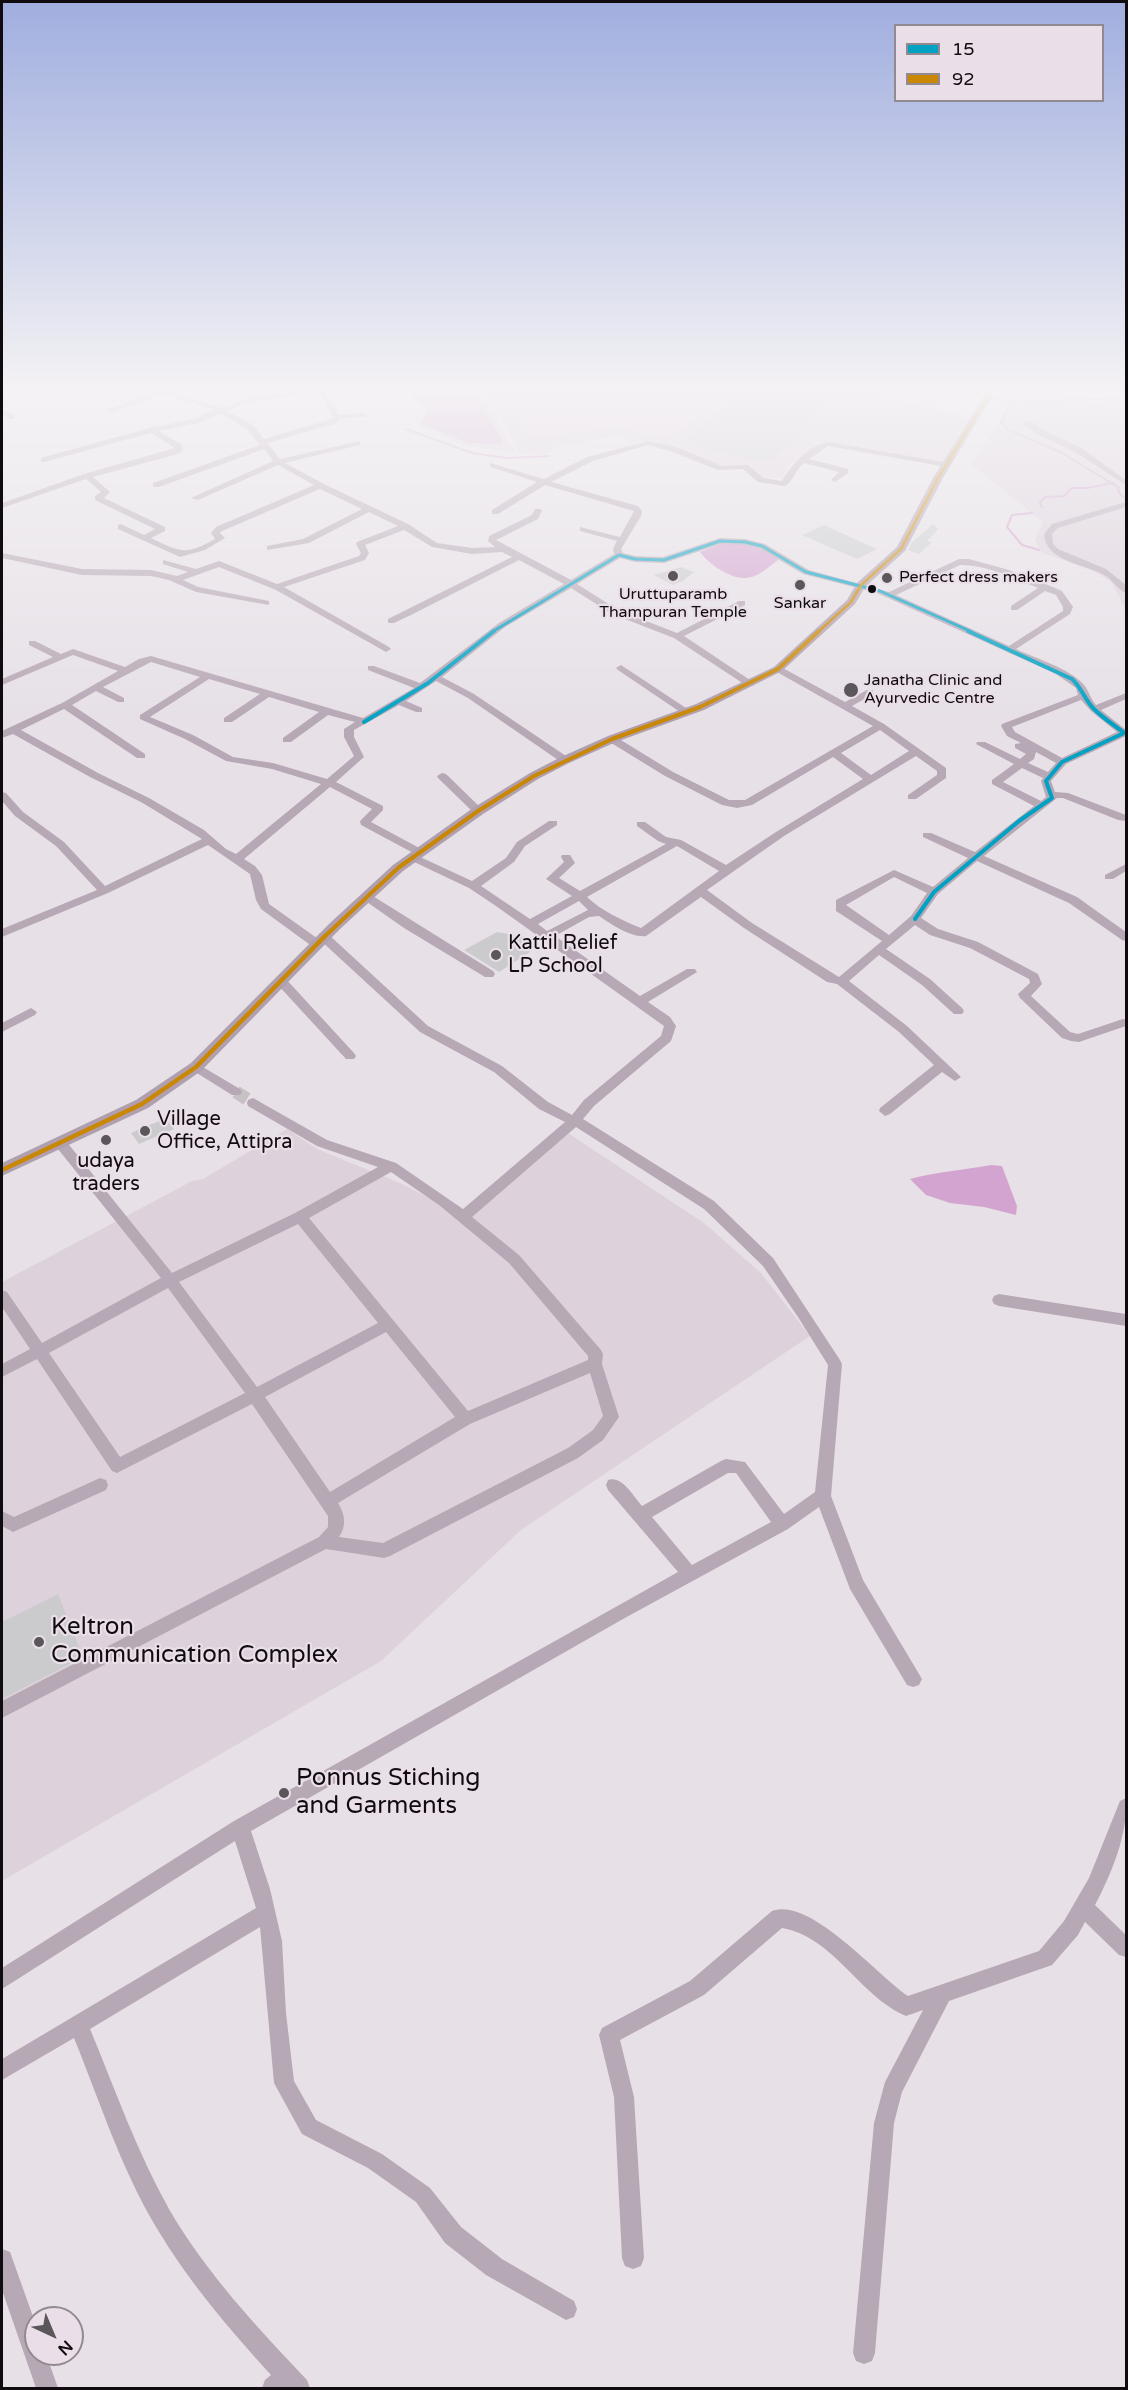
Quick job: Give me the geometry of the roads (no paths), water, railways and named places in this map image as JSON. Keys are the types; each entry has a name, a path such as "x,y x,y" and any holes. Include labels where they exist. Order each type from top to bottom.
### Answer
{"main road":[{"path":"2,1170 142,1104 196,1067 321,940 398,868 478,811 534,776 565,760 612,739 686,712 778,669 850,602 861,585 901,549 928,499"}],"street":[{"path":"2,506 23,499"},
{"path":"99,499 162,529 144,538"},
{"path":"121,526 181,554 202,549 219,541 221,538 215,533 219,529 291,499"},
{"path":"348,499 405,526 435,545 472,551 503,549"},
{"path":"495,512 519,499"},
{"path":"602,499 635,508 638,511 617,549 619,555"},
{"path":"1123,505 1055,526 1048,534 1049,545 1055,551 1110,572 1119,578 1126,590"},
{"path":"270,548 280,544 301,543 370,508"},
{"path":"538,511 535,517 492,538 492,541 573,585 615,612 677,636 750,684"},
{"path":"279,588 282,584 362,558 365,553 360,544 405,526"},
{"path":"583,529 622,540"},
{"path":"237,859 359,757 349,736 349,729 436,677 502,625 573,585 619,555 635,559 664,560 720,541 746,542 762,546 806,572 861,585 889,595 979,631 1072,679 1081,687 1083,696 1094,709 1124,733 1062,762 1049,777 1046,785 1052,795"},
{"path":"2,556 82,572 151,573 196,589 266,603"},
{"path":"391,621 519,557"},
{"path":"889,595 963,561 1005,572 1062,595 1069,609 1055,622 1010,649"},
{"path":"166,562 196,572"},
{"path":"173,579 219,564 279,588 386,649"},
{"path":"1014,608 1045,587"},
{"path":"677,636 742,603"},
{"path":"32,643 59,656"},
{"path":"2,682 59,656 80,652 126,670"},
{"path":"2,735 65,705 126,670 151,659 364,722"},
{"path":"371,668 421,687"},
{"path":"621,668 686,712"},
{"path":"778,669 880,726 942,770 938,779 912,797"},
{"path":"208,676 142,717 189,737 230,759 273,766 330,783 380,808 365,823 474,886 666,1020 670,1026 667,1038 589,1103 575,1120 463,1217"},
{"path":"436,677 471,696 565,760"},
{"path":"96,687 121,700"},
{"path":"844,707 870,692"},
{"path":"228,720 269,693"},
{"path":"1062,762 1011,734 1006,726 1083,696"},
{"path":"1094,709 1126,696"},
{"path":"398,701 419,710"},
{"path":"65,705 141,756"},
{"path":"287,740 327,711"},
{"path":"612,739 669,774 726,804 737,805 748,803 880,726"},
{"path":"14,730 94,775 145,800 253,869 259,883 259,898 265,906 321,940 424,1029 438,1039 501,1071 545,1108 575,1120 709,1205 768,1262 835,1364 823,1496 856,1584 913,1679"},
{"path":"1011,741 1032,753 1023,764 1009,771 996,782 1041,805"},
{"path":"981,744 1049,777"},
{"path":"547,936 586,914 596,912 601,912 614,921 642,933 701,891 706,883 917,751"},
{"path":"834,753 870,780"},
{"path":"442,776 478,811"},
{"path":"2,795 20,814 60,844 104,891"},
{"path":"841,981 915,920 934,892 1019,820 1052,798 1052,795"},
{"path":"1052,795 1064,795 1126,818"},
{"path":"474,886 505,864 521,844 553,823"},
{"path":"641,824 662,839 677,842 726,870"},
{"path":"927,835 1072,900 1126,937"},
{"path":"2,933 104,891 209,840"},
{"path":"529,924 674,843"},
{"path":"566,857 570,863 552,879 579,895 596,912"},
{"path":"1109,877 1126,867"},
{"path":"890,941 840,908 840,903 890,873 898,873 934,892"},
{"path":"701,891 729,912 831,978 841,981 903,1029 955,1077"},
{"path":"368,897 408,925 489,974"},
{"path":"915,920 934,932 974,945 1034,978 1036,984 1024,994 1026,998 1066,1035 1079,1038 1123,1023"},
{"path":"878,949 926,982 958,1011"},
{"path":"638,1002 690,972"},
{"path":"281,981 350,1056"},
{"path":"2,1028 31,1012"},
{"path":"885,1111 942,1065"},
{"path":"196,1067 236,1092"},
{"path":"253,1103 322,1143 391,1166 444,1201 514,1259 596,1354 595,1364 611,1417 598,1436 573,1453 384,1551 325,1542"},
{"path":"2,1710 325,1542 336,1529 336,1514 255,1395 170,1280 61,1144"},
{"path":"2,1371 170,1280 300,1217 391,1166"},
{"path":"300,1217 465,1419"},
{"path":"2,1296 117,1466 387,1324"},
{"path":"999,1300 1126,1320"},
{"path":"328,1501 465,1419 595,1364"},
{"path":"640,1516 726,1466 734,1465 740,1467 782,1524"},
{"path":"2,1518 13,1525 100,1485"},
{"path":"614,1485 690,1574"},
{"path":"2,1979 240,1827 782,1524 823,1496"},
{"path":"633,2258 624,2097 609,2035 697,1988 778,1918 790,1918 804,1924 860,1967 892,1998 906,2006 1045,1958 1071,1929 1096,1884 1126,1807"},
{"path":"240,1827 261,1889 272,1941 276,2013 284,2083 309,2127 377,2162 423,2195 453,2235 469,2248 494,2267 566,2308"},
{"path":"1083,1907 1126,1948"},
{"path":"2,2070 267,1912"},
{"path":"864,2353 884,2123 892,2089 942,1994"},
{"path":"78,2023 144,2182 178,2243 286,2384"},
{"path":"2,2260 47,2388"}],"waterway":[{"path":"1042,507 1040,503 1044,499"},
{"path":"1032,513 1012,515 1007,527 1022,545 1039,550"}],"tunnel":[{"path":"236,1092 253,1103"}],"place":[{"name":"Uruttuparamb Thampuran Temple","path":"673,576"},
{"name":"Perfect dress makers","path":"887,578"},
{"name":"Sankar","path":"800,585"},
{"name":"Janatha Clinic and Ayurvedic Centre","path":"851,690"},
{"name":"Kattil Relief LP School","path":"496,955"},
{"name":"Village Office, Attipra","path":"145,1131"},
{"name":"udaya traders","path":"106,1140"},
{"name":"Keltron Communication Complex","path":"39,1642"},
{"name":"Ponnus Stiching and Garments","path":"284,1793"}]}
